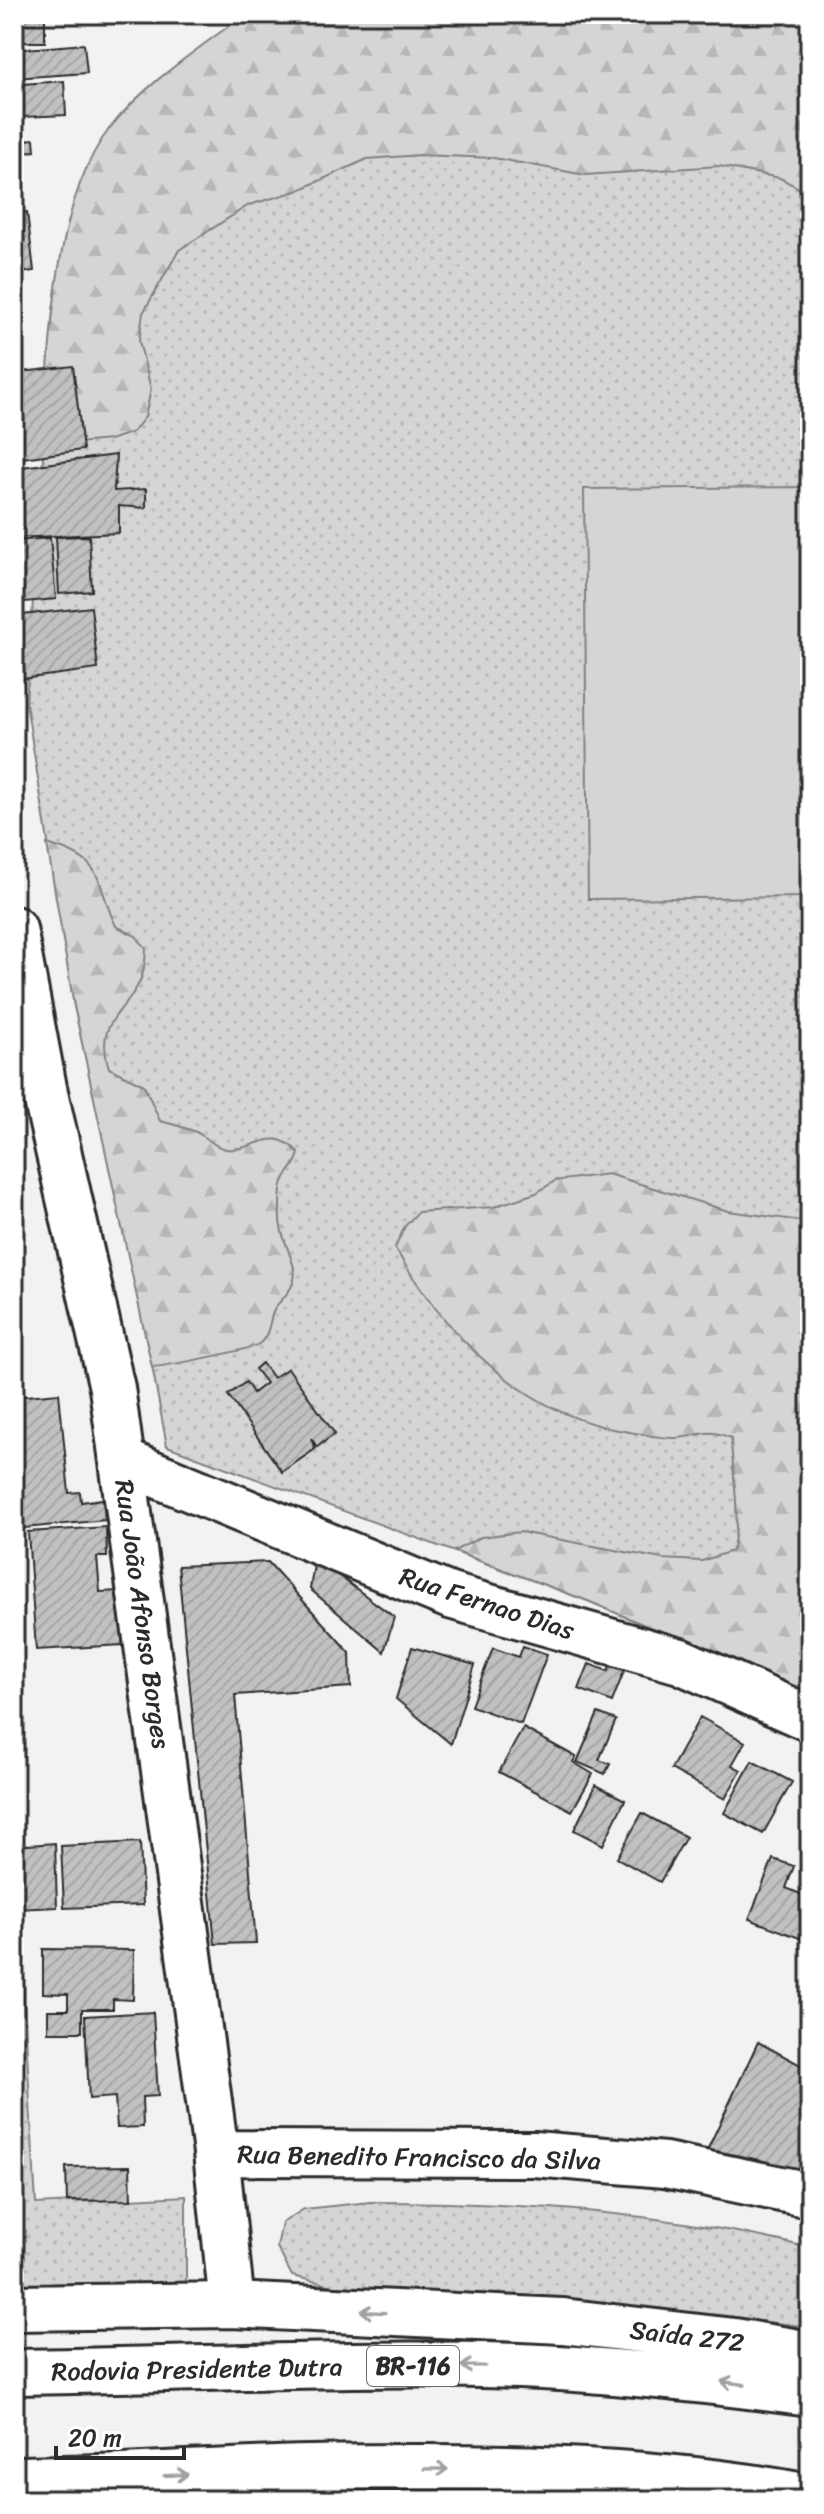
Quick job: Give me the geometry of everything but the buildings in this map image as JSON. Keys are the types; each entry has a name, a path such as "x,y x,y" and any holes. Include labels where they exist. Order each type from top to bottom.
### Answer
{"main road":[{"name":"Rua João Afonso Borges","path":"14,929 44,1088 112,1388 216,2153 232,2305"},
{"name":"Rua Fernao Dias","path":"123,1461 450,1596 680,1661 810,1719"},
{"name":"Rua Benedito Francisco da Silva","path":"216,2153 534,2154 665,2165 810,2195"},
{"name":"Saída 272","path":"14,2308 232,2305 562,2321 734,2341 810,2354"},
{"name":"Rodovia Presidente Dutra","path":"14,2372 289,2366 519,2366 695,2378 810,2394"},
{"path":"14,2479 94,2479 309,2468 503,2470 645,2474 750,2486 810,2497"}],"green space":[{"path":"245,14 810,14 810,1695 588,1601 167,1446 138,1291 74,1006 26,703 53,311 69,220 86,173 109,129 147,90"},
{"path":"245,14 810,14 810,194 780,178 719,166 585,175 494,158 420,155 367,159 297,191 249,205 179,250 143,313 139,341 151,389 145,417 133,432 110,440 43,446 57,280 76,196 90,159 110,128 140,96"},
{"path":"810,487 810,897 588,899 584,489"},
{"path":"47,844 67,851 90,865 101,884 116,926 136,936 146,949 139,982 107,1032 105,1042 109,1068 144,1085 160,1121 196,1132 224,1148 235,1149 275,1140 290,1145 299,1153 283,1182 280,1202 281,1225 294,1268 294,1279 274,1309 263,1340 252,1347 152,1367 74,1006"},
{"path":"608,1174 728,1211 810,1222 810,1695 588,1601 454,1551 481,1537 520,1532 662,1559 702,1561 732,1551 736,1510 731,1438 710,1433 666,1438 629,1432 591,1423 555,1409 522,1390 464,1341 415,1281 395,1248 405,1226 418,1212 493,1207 536,1193 555,1181"},
{"path":"14,1902 21,1950 36,2204 186,2196 186,2295 14,2301"},
{"path":"370,2202 481,2204 592,2212 701,2226 810,2248 810,2327 690,2313 333,2286 292,2276 277,2247 282,2223 304,2209"},
{"path":"450,2482 693,2500 81,2500 259,2486"}]}
